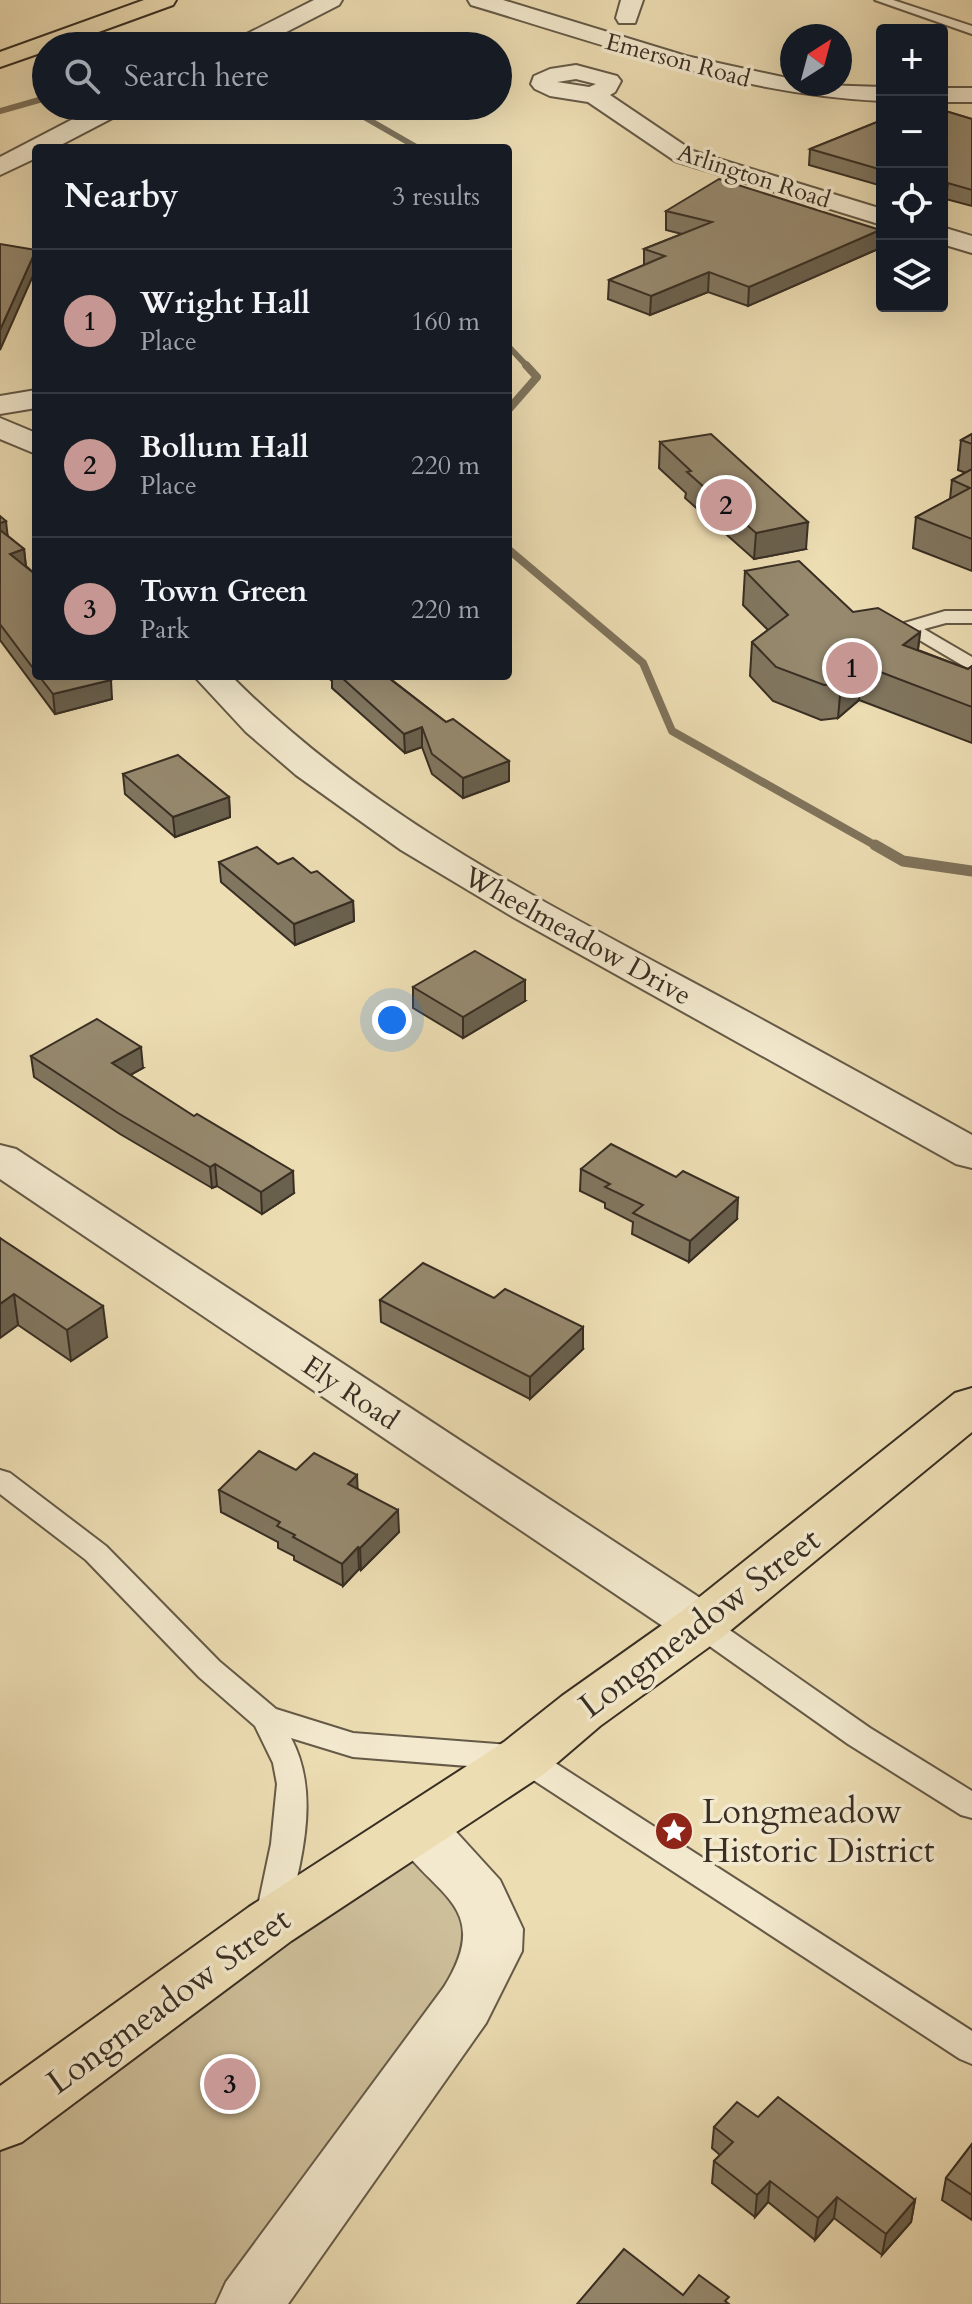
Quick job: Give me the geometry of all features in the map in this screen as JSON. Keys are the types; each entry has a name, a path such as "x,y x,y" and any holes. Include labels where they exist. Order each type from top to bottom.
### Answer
{"main road":[{"path":"77,32 165,0"},
{"path":"0,60 32,48"},
{"name":"Longmeadow Street","path":"0,2122 270,1924 524,1758 581,1711 701,1625 972,1405"}],"street":[{"path":"268,32 331,0"},
{"name":"Emerson Road","path":"479,0 707,71 814,91 876,92"},
{"path":"624,10 652,26"},
{"path":"852,77 876,88"},
{"name":"Arlington Road","path":"593,95 659,145 684,156 876,215"},
{"path":"948,95 972,95"},
{"path":"44,144 90,120"},
{"path":"0,167 32,150"},
{"path":"948,237 972,245"},
{"path":"0,405 32,400"},
{"path":"0,427 32,443"},
{"name":"Wheelmeadow Drive","path":"215,680 246,714 305,766 378,821 504,896 972,1154"},
{"name":"Ely Road","path":"0,1159 701,1625"},
{"path":"249,2304 465,2005 488,1967 495,1940 489,1913 454,1866 418,1828"}],"lane":[{"path":"881,0 972,30"},
{"path":"972,617 945,617 908,628 972,665"},
{"path":"0,1480 96,1553 209,1669 266,1718 353,1745 524,1758 972,2049"},
{"path":"701,1625 845,1727 972,1806"},
{"path":"266,1718 290,1771 291,1807 281,1880 270,1924"}],"shaded area":[{"path":"418,1828 489,1913 249,2304 0,2304 0,2122"}],"building":[{"path":"948,112 972,119 972,190 948,183"},
{"path":"876,122 876,168 810,149"},
{"path":"719,179 876,229 876,232 749,287 709,272 651,296 609,280 665,256 644,249 712,222 666,211"},
{"path":"0,244 32,249 32,259 0,330"},
{"path":"711,434 808,522 756,533 687,472 691,471 660,442"},
{"path":"972,434 972,444 961,440"},
{"path":"972,469 972,539 916,517 970,488 952,480"},
{"path":"0,530 24,549 10,554 32,572 32,667 0,624"},
{"path":"799,561 853,612 878,608 920,632 903,645 968,669 972,666 972,707 862,665 841,684 824,685 776,667 752,642 788,615 745,571"},
{"path":"42,680 111,680 53,694"},
{"path":"344,680 391,680 446,722 453,719 509,761 463,778 432,754 422,727 404,734"},
{"path":"178,755 229,797 173,817 123,774"},
{"path":"257,847 278,864 293,858 311,873 317,871 353,901 294,924 219,862"},
{"path":"475,951 525,980 463,1017 413,987"},
{"path":"97,1019 141,1047 112,1063 194,1116 197,1114 293,1171 261,1192 215,1164 210,1167 118,1113 31,1056"},
{"path":"611,1144 676,1177 683,1171 738,1198 690,1241 633,1213 643,1205 605,1187 610,1184 581,1169"},
{"path":"0,1238 103,1306 67,1330 14,1294 0,1304"},
{"path":"423,1263 494,1298 505,1289 583,1327 530,1377 380,1300"},
{"path":"259,1451 296,1470 314,1453 357,1475 348,1484 398,1510 342,1564 293,1537 295,1535 277,1526 280,1522 219,1490"},
{"path":"778,2097 915,2200 886,2234 837,2197 818,2218 770,2181 757,2195 714,2161 733,2142 714,2127 737,2102 758,2117"},
{"path":"972,2144 972,2195 946,2178"},
{"path":"624,2249 683,2295 699,2275 729,2297 725,2301 729,2304 577,2304"}],"waterway":[{"path":"0,111 32,102"},
{"path":"369,120 411,144"},
{"path":"512,350 528,367"},
{"path":"512,405 537,377 526,365"},
{"path":"512,552 643,663 672,731 878,847"},
{"path":"875,845 903,861 972,871"}],"place":[{"name":"Bollum Hall","path":"726,505"},
{"name":"Wright Hall","path":"852,668"},
{"name":"Longmeadow Historic District","path":"674,1831"},
{"name":"Town Green","path":"230,2084"}]}
